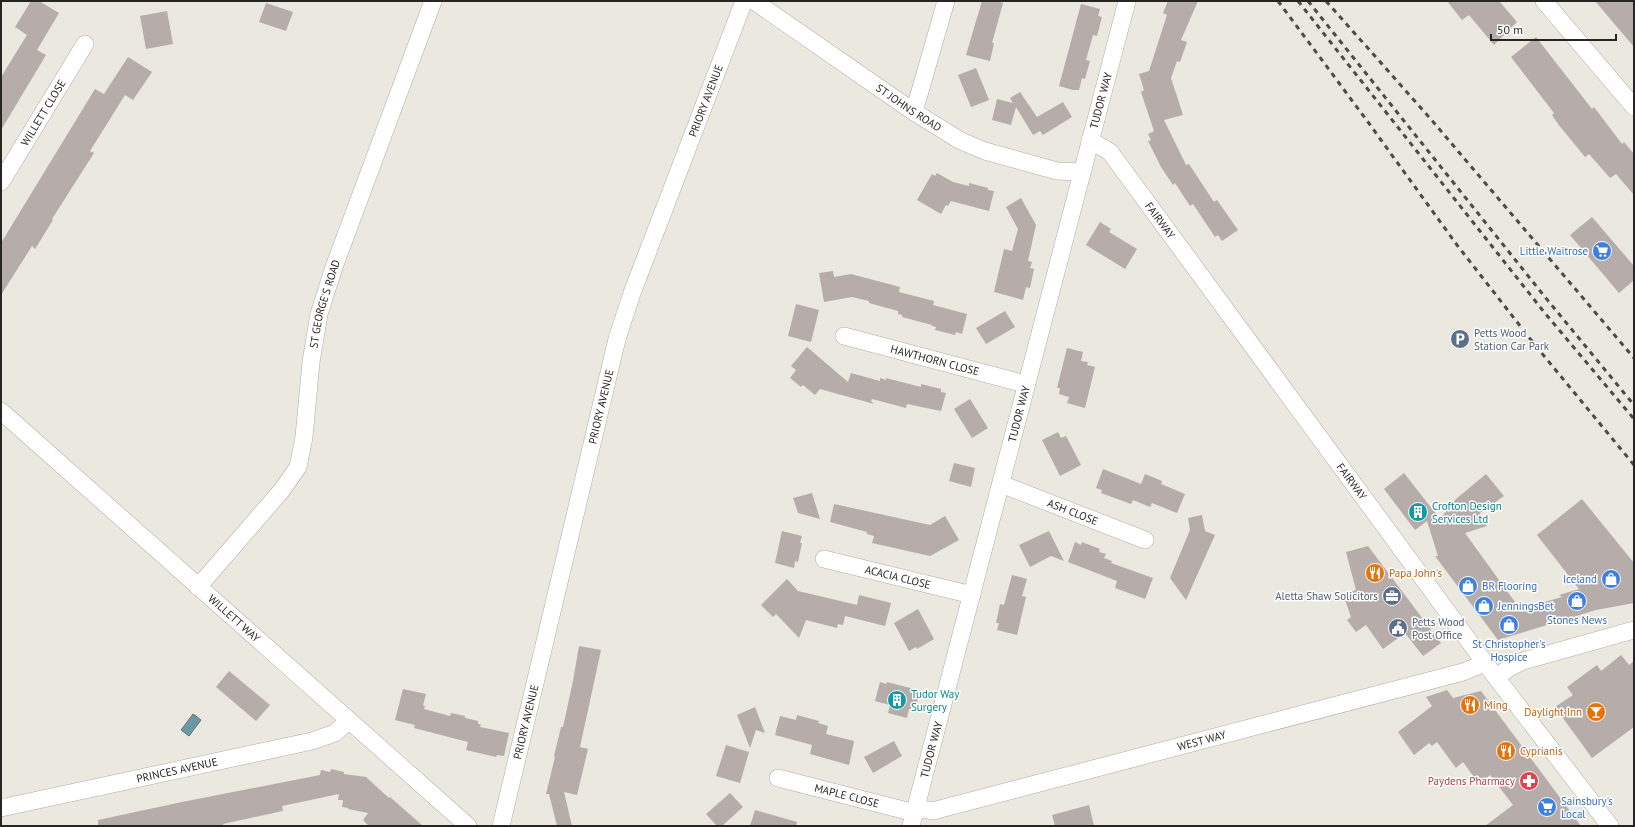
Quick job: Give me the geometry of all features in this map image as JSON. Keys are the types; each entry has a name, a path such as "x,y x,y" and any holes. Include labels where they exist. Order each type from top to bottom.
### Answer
{"street":[{"name":"ST GEORGE'S ROAD","path":"198,587 282,490 298,467 304,438 312,362 320,314 334,267 433,1"},
{"name":"PRIORY AVENUE","path":"501,826 617,339 632,293 744,1"},
{"name":"ST JOHNS ROAD","path":"754,1 914,112 960,141 985,151 1057,171 1082,172"},
{"path":"914,112 946,1"},
{"name":"TUDOR WAY","path":"914,816 1001,484 1025,384 1127,1"},
{"path":"1544,1 1634,107"},
{"name":"WILLETT CLOSE","path":"1,182 86,44"},
{"name":"FAIRWAY","path":"1090,140 1110,152 1485,663 1610,826"},
{"name":"HAWTHORN CLOSE","path":"844,336 1025,384"},
{"name":"WILLETT WAY","path":"1,411 348,721 468,826"},
{"name":"ASH CLOSE","path":"1001,484 1145,540"},
{"name":"ACACIA CLOSE","path":"824,559 972,595"},
{"path":"1497,677 1509,668 1523,661 1634,630"},
{"name":"WEST WAY","path":"914,816 1463,672 1485,663"},
{"name":"PRINCES AVENUE","path":"1,808 312,741 335,733 348,721"},
{"name":"MAPLE CLOSE","path":"778,778 914,816"}],"water":[{"path":"193,714 201,720 189,736 181,730"}],"building":[{"path":"31,1 39,1 59,13 37,50 46,55 1,130 1,77 27,35 15,27"},
{"path":"982,1 996,1 1003,3 992,43 994,43 990,61 966,55"},
{"path":"1168,1 1198,1 1181,40 1187,42 1180,62 1177,61 1171,78 1183,115 1164,120 1186,165 1189,164 1214,202 1217,200 1238,230 1222,241 1218,235 1215,237 1193,204 1190,206 1175,183 1173,185 1161,167 1148,141 1151,140 1148,134 1154,131 1141,92 1144,90 1139,74 1149,71 1167,15 1163,13"},
{"path":"1447,1 1499,1 1517,22 1494,45 1469,15 1462,20"},
{"path":"1595,1 1634,1 1634,47"},
{"path":"266,3 293,12 286,31 259,22"},
{"path":"1081,4 1100,9 1098,16 1102,17 1097,36 1093,35 1086,60 1090,61 1085,79 1082,78 1079,90 1073,90 1059,86"},
{"path":"167,11 173,44 146,49 140,16"},
{"path":"1536,37 1592,109 1594,107 1622,144 1624,142 1634,154 1634,195 1616,174 1610,178 1589,154 1585,157 1558,124 1552,115 1554,113 1511,57"},
{"path":"128,57 152,72 133,100 125,95 90,151 94,153 52,219 53,220 35,249 32,246 1,295 1,243 95,89 104,94"},
{"path":"976,68 989,100 971,107 958,75"},
{"path":"1020,92 1037,117 1063,102 1072,117 1043,135 1040,131 1033,135 1016,107 1011,125 992,120 997,99 1013,103 1010,98"},
{"path":"937,173 953,182 969,186 969,183 994,191 989,211 951,201 948,206 946,205 941,214 917,200 932,174 935,176"},
{"path":"1021,198 1036,225 1028,261 1032,262 1030,268 1034,269 1030,288 1026,287 1023,300 994,292 1004,249 1012,251 1018,229 1006,207"},
{"name":"Little Waitrose","path":"1592,217 1634,266 1634,280 1619,293 1570,235"},
{"path":"1100,222 1111,229 1109,232 1137,249 1125,269 1086,245"},
{"path":"833,271 834,277 851,274 900,287 899,292 934,301 933,305 967,314 962,334 956,332 955,335 935,330 936,327 932,325 902,317 902,315 898,314 898,311 852,297 824,302 819,273"},
{"path":"796,304 819,310 811,342 788,336"},
{"path":"1005,311 1015,327 986,344 976,328"},
{"path":"807,347 848,382 851,373 880,381 880,378 886,380 886,378 921,387 921,384 941,389 941,392 946,393 941,411 907,404 906,408 872,399 871,401 874,404 820,389 815,395 803,385 801,387 790,378 796,370 791,366"},
{"path":"1067,348 1083,352 1081,361 1088,362 1087,365 1095,367 1085,408 1067,403 1069,397 1059,394 1060,388 1057,388"},
{"path":"970,399 988,428 972,438 954,409"},
{"path":"1058,432 1061,438 1066,436 1081,465 1060,476 1042,440"},
{"path":"954,463 975,468 971,487 949,481"},
{"path":"1103,469 1141,484 1145,474 1162,481 1161,484 1185,494 1177,513 1152,503 1150,507 1133,500 1131,504 1101,493 1102,490 1096,488"},
{"path":"1404,473 1440,519 1456,499 1486,474 1504,496 1480,513 1487,526 1465,533 1520,609 1562,597 1559,595 1579,589 1537,535 1582,499 1634,563 1634,603 1596,610 1498,640 1435,556 1438,556 1427,521 1415,530 1384,489"},
{"path":"812,493 820,519 798,513 793,498"},
{"path":"834,504 930,525 945,516 959,540 930,556 872,543 874,536 867,534 867,532 830,522"},
{"path":"1202,515 1205,531 1215,535 1186,600 1170,578 1190,530 1188,518"},
{"path":"782,531 802,536 798,562 795,561 794,568 775,563"},
{"path":"1049,531 1064,561 1051,556 1030,567 1019,545"},
{"path":"1075,542 1081,545 1082,542 1100,549 1099,552 1106,554 1104,558 1112,561 1111,563 1153,578 1145,599 1115,588 1117,581 1068,562"},
{"path":"1368,546 1441,643 1423,656 1405,633 1383,649 1366,625 1356,632 1347,620 1351,617 1343,594 1356,590 1346,552"},
{"path":"1012,575 1027,579 1022,596 1026,597 1017,635 997,630 999,623 996,623 1000,604 1004,605"},
{"path":"787,579 798,591 857,605 859,595 891,603 885,626 845,616 843,625 838,624 837,628 806,620 799,638 776,614 773,617 761,605"},
{"path":"918,609 934,639 917,649 916,647 909,651 894,623"},
{"path":"579,646 601,650 580,747 588,749 577,795 564,792 572,826 557,826 549,794 546,794 561,727 563,727"},
{"name":"Daylight Inn","path":"1621,655 1629,665 1634,661 1634,727 1592,758 1555,707 1573,695 1567,687 1597,665 1601,671"},
{"path":"229,671 270,705 256,721 216,687"},
{"name":"Tudor Way Surgery","path":"880,682 886,684 887,682 918,690 915,710 909,709 907,718 888,713 890,705 875,701"},
{"path":"403,689 426,694 423,705 425,706 424,709 450,716 451,713 465,716 465,718 478,721 478,724 481,724 480,727 509,733 504,756 497,755 496,757 466,750 468,742 414,728 415,725 395,720"},
{"path":"1447,690 1453,698 1481,691 1581,826 1485,826 1513,805 1490,775 1479,784 1463,762 1456,768 1437,742 1432,746 1429,743 1414,755 1398,732 1432,706 1426,697"},
{"path":"755,707 765,733 756,730 750,748 737,715"},
{"path":"797,715 819,721 818,723 828,726 826,734 854,741 849,765 810,754 812,745 775,735 780,716 796,720"},
{"path":"894,741 902,756 873,773 864,757"},
{"path":"726,745 749,752 740,783 716,776"},
{"path":"331,769 344,772 344,774 366,777 423,826 369,826 363,820 368,813 342,807 343,800 338,800 339,794 282,806 283,811 223,824 224,826 98,826 98,820 320,775 321,770 330,772"},
{"path":"730,793 743,807 722,826 717,826 706,814"},
{"path":"1089,805 1094,826 1055,826 1052,815"},
{"path":"755,810 797,822 796,826 750,826"}],"railway":[{"path":"1278,1 1457,245 1535,345 1634,465"},
{"path":"1298,1 1544,312 1634,419"},
{"path":"1308,1 1545,297 1634,405"},
{"path":"1326,1 1429,117 1634,358"}],"place":[{"name":"Little Waitrose","path":"1602,251"},
{"name":"Petts Wood Station Car Park","path":"1460,339"},
{"name":"Crofton Design Services Ltd","path":"1418,512"},
{"name":"Papa John's","path":"1375,573"},
{"name":"Iceland","path":"1611,579"},
{"name":"BR Flooring","path":"1468,586"},
{"name":"Aletta Shaw Solicitors","path":"1392,596"},
{"name":"Stones News","path":"1577,601"},
{"name":"JenningsBet","path":"1484,606"},
{"name":"St Christopher's Hospice","path":"1509,625"},
{"name":"Petts Wood Post Office","path":"1398,628"},
{"name":"Tudor Way Surgery","path":"897,700"},
{"name":"Ming","path":"1470,705"},
{"name":"Daylight Inn","path":"1596,712"},
{"name":"Cyprianis","path":"1506,751"},
{"name":"Paydens Pharmacy","path":"1529,781"},
{"name":"Sainsbury's Local","path":"1547,807"}]}
